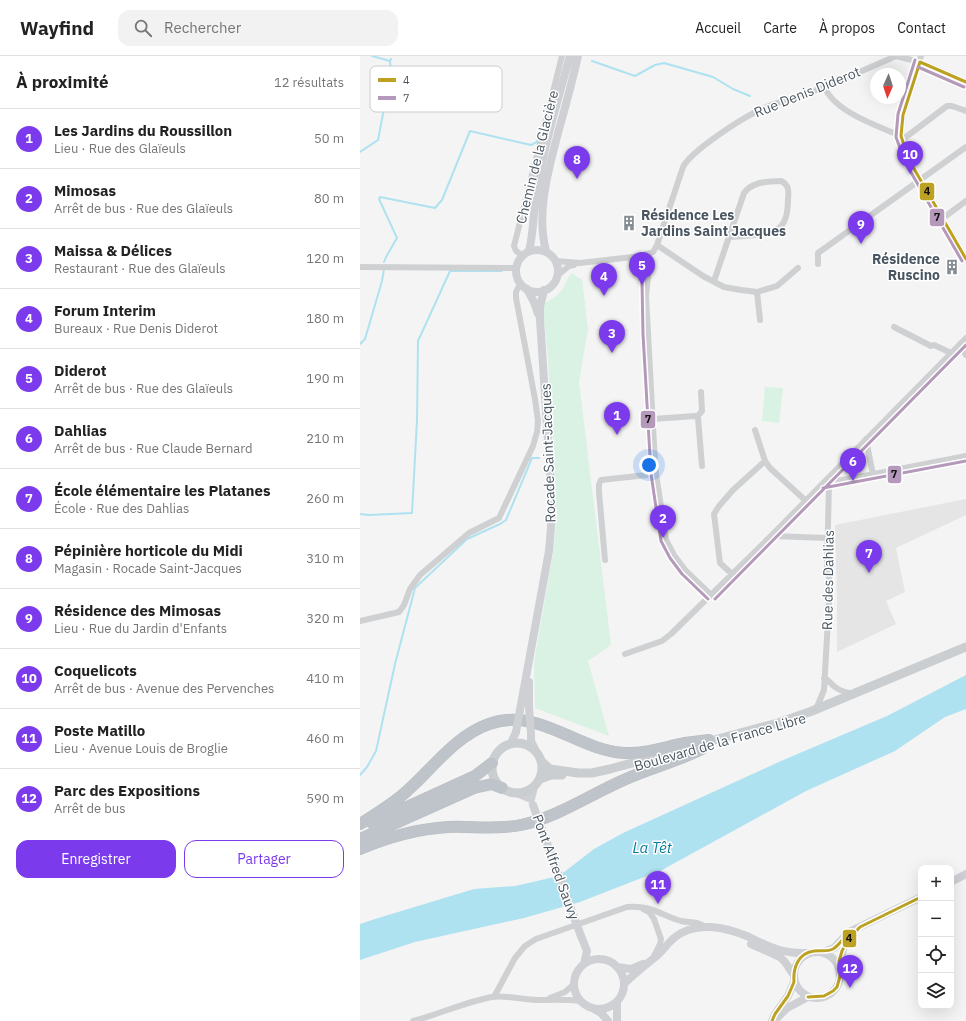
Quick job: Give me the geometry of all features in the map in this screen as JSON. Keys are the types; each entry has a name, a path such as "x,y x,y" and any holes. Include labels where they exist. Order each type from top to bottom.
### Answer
{"highway":[{"path":"360,824 406,793 456,744 471,733 488,724 504,720 524,720 548,726 591,746 625,753 642,752 686,743 706,745"},
{"path":"360,850 396,836 423,830 448,827 520,825 542,819 626,779 686,756 706,745"},
{"path":"360,828 471,778 492,763"},
{"path":"360,839 474,788 492,784 502,788"}],"main road":[{"path":"540,320 534,302 516,274 516,268 519,259 526,253 533,238 538,185 569,56"},
{"path":"546,252 542,237 545,190 578,56"},
{"path":"571,83 582,56"},
{"path":"524,286 538,292 550,287 555,282 558,268 556,261 546,252 540,250 526,253"},
{"path":"540,320 540,307 544,290"},
{"name":"Rocade Saint-Jacques","path":"530,657 549,551 552,515 540,320"},
{"name":"Boulevard de la France Libre","path":"540,778 557,775 590,778 607,775 778,723 812,711 966,647"},
{"path":"530,657 529,707 531,740 541,761 542,767 540,778 529,790 518,793 509,792 502,788 494,777 492,763 499,750 504,746 511,744 524,744 536,751"},
{"path":"511,744 516,732 530,657"},
{"name":"Boulevard de la France Libre","path":"541,761 550,769 578,773 592,773 610,770 779,727 860,695 894,677"},
{"path":"518,793 532,802 534,786"},
{"name":"Pont Alfred Sauvy","path":"532,802 587,950"},
{"path":"954,880 966,874"},
{"path":"823,952 834,948 849,932 918,898"},
{"path":"624,984 682,932 694,928 705,927 738,932 784,952 807,953 815,951 830,955 838,966 840,978 838,984 831,993 821,998 808,996 797,988 794,978 785,962 780,957 718,929"},
{"path":"838,966 844,946 851,935 860,927"},
{"path":"601,960 587,950 584,964 579,970 574,984 577,996 581,1001 601,1013 608,1021"},
{"path":"774,1021 775,1014 788,996 797,962 807,953"},
{"path":"584,964 595,960 601,960 607,961 617,967 631,969 651,961"},
{"path":"591,1008 605,1008 617,1002 621,996 624,984 623,978 617,967"},
{"path":"774,1021 787,1008 808,996"},
{"path":"617,1002 617,1021"}],"street":[{"name":"Chemin de la Glacière","path":"526,253 516,251 514,246 562,56"},
{"name":"Rue Denis Diderot","path":"657,245 686,160 700,148 746,117 761,109 824,86 896,56 920,59 966,82"},
{"path":"920,59 903,115 902,138 909,160 966,259"},
{"path":"824,86 827,93 858,118 902,138"},
{"path":"902,138 947,106 952,106 966,111"},
{"path":"818,264 818,253 966,147"},
{"path":"714,281 747,188 753,184 781,181 785,183 788,188 788,205 784,222 780,228 755,235 730,237"},
{"path":"943,218 964,202"},
{"path":"557,276 569,266 580,263 641,256 653,252 657,245 703,276 724,288 757,292 777,286 798,268"},
{"path":"646,254 649,267 646,296 656,474 664,526 668,544 674,555 686,571 711,595"},
{"path":"556,261 580,263"},
{"path":"360,267 516,268"},
{"path":"360,621 399,612 404,605 410,589 420,575 469,534 499,518 533,446 537,432 538,421 535,399 516,298 516,292 524,286"},
{"path":"757,292 760,320"},
{"path":"894,326 931,346 934,345 951,353"},
{"path":"625,654 662,641 694,613 966,338"},
{"path":"960,344 966,355"},
{"path":"697,417 702,411 701,392"},
{"path":"653,419 697,417"},
{"path":"697,417 702,466"},
{"path":"755,430 765,461 770,468 805,500"},
{"path":"866,439 873,475"},
{"path":"822,483 830,483 873,475 966,456"},
{"path":"732,574 720,563 714,514 733,490 765,461"},
{"path":"605,560 599,492 599,484 601,480 656,474"},
{"name":"Rue des Dahlias","path":"812,711 817,707 822,696 824,678 830,584 827,568 830,483"},
{"path":"771,536 828,538"},
{"path":"824,678 830,681 838,689 852,694"},
{"path":"494,997 515,958 525,946 536,939 627,907 638,906 651,909 681,921 700,923 705,927"},
{"path":"638,906 649,912 654,919 660,939 660,944 651,961"},
{"path":"547,1000 565,992 574,984"},
{"path":"413,1021 478,1000 494,997 581,1001"}],"shaded area":[{"path":"966,499 966,515 896,548 905,592 886,601 896,624 837,652 835,525"}],"green space":[{"path":"572,273 582,279 588,329 579,382 611,645 588,661 609,736 535,708 534,663 553,553 557,515 548,360 543,311 545,303 561,291"},
{"path":"765,387 783,388 779,423 762,421"}],"water":[{"name":"La Têt","path":"966,675 966,709 945,717 895,751 806,791 662,870 580,902 524,918 415,942 360,960 360,924 474,889 515,886 559,876 594,849 623,833 781,761 887,716"}],"waterway":[{"path":"372,56 390,61 391,59"},
{"path":"390,61 390,66"},
{"path":"592,61 635,76 655,65 664,63 713,77 733,89 750,96"},
{"path":"360,152 378,140 383,112"},
{"path":"384,262 397,238 379,199 380,197 435,208 442,200 470,131 531,145 537,142 540,132"},
{"path":"360,344 365,339 382,281 384,269"},
{"path":"360,514 412,513 417,420 418,341 450,271 502,271"},
{"path":"360,775 367,767 376,751 395,664 415,588 467,539 506,520 532,458 539,458"}],"transit line":[{"name":"7","path":"915,60 898,114 896,137 905,162 962,261"},
{"name":"4","path":"920,62 903,115 901,136 909,160 966,259"},
{"name":"4","path":"920,62 966,82"},
{"name":"7","path":"918,67 964,87"},
{"name":"7","path":"642,282 643,334 651,474 661,541 670,558 682,574 708,599"},
{"name":"7","path":"715,599 966,345"},
{"name":"7","path":"823,488 966,461"},
{"name":"4","path":"808,997 824,996 837,987 840,976 839,961 842,951 848,940 860,927 918,898"},
{"name":"4","path":"794,982 794,972 800,958 809,952 833,949 851,931"},
{"name":"4","path":"772,1021 775,1014 788,996 794,982"}],"place":[{"name":"Coquelicots","path":"910,174"},
{"name":"Pépinière horticole du Midi","path":"577,179"},
{"name":"Résidence Les Jardins Saint Jacques","path":"629,223"},
{"name":"Résidence des Mimosas","path":"861,244"},
{"name":"Résidence Ruscino","path":"952,267"},
{"name":"Diderot","path":"642,285"},
{"name":"Forum Interim","path":"604,296"},
{"name":"Maissa & Délices","path":"612,353"},
{"name":"Les Jardins du Roussillon","path":"617,435"},
{"name":"Dahlias","path":"853,481"},
{"name":"Mimosas","path":"663,538"},
{"name":"École élémentaire les Platanes","path":"869,573"},
{"name":"Poste Matillo","path":"658,904"},
{"name":"Parc des Expositions","path":"850,988"}]}
